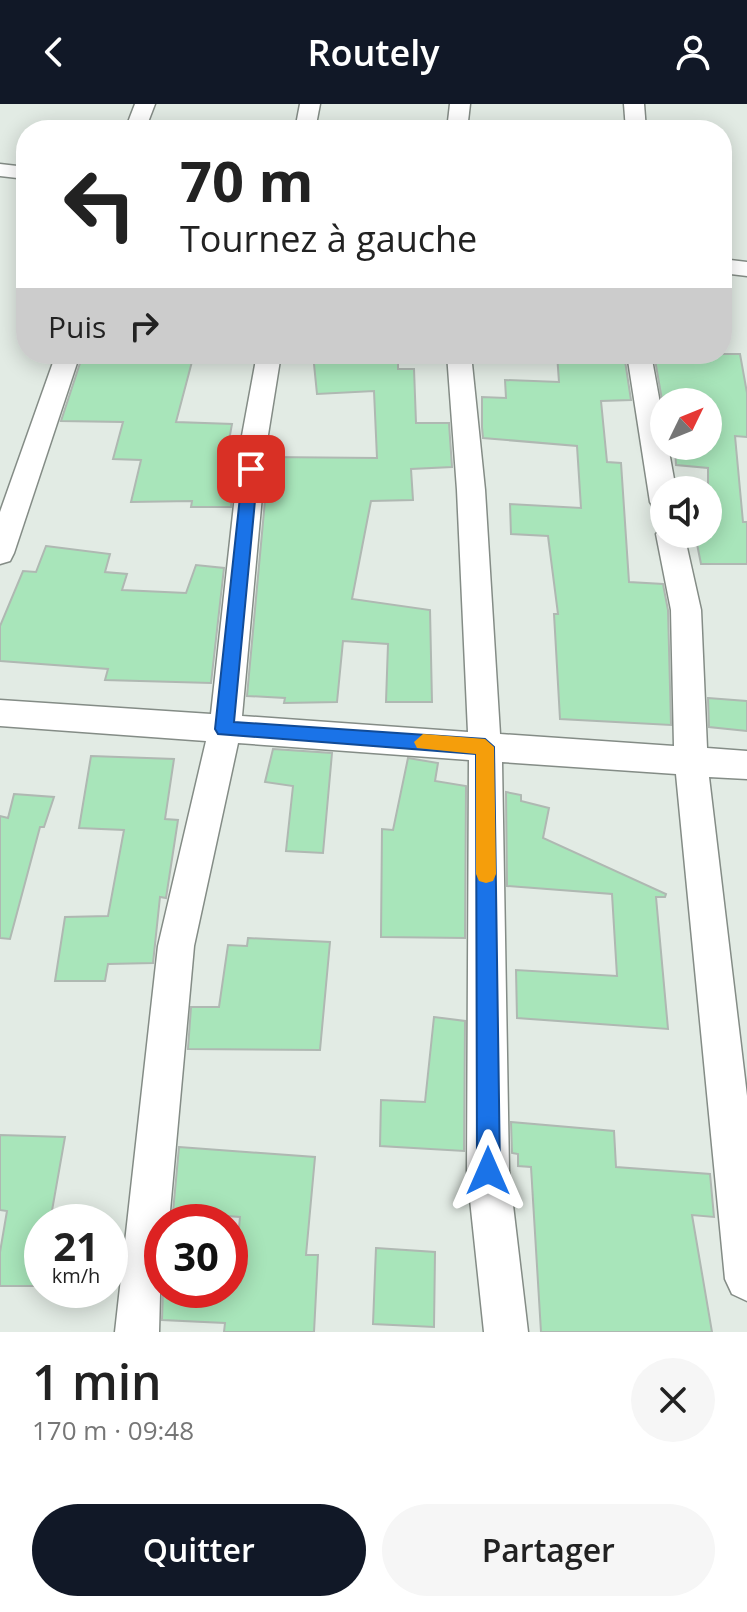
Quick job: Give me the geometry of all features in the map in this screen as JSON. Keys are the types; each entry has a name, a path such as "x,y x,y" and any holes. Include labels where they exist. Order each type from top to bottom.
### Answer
{"street":[{"path":"0,553 65,364"},
{"path":"137,1332 176,946 225,729 254,441 267,364"},
{"path":"460,364 471,490 485,747 488,1171 506,1332"},
{"path":"641,364 660,476"},
{"path":"673,548 686,610 691,761 747,1279"},
{"path":"0,713 747,765"}],"building":[{"path":"732,354 740,354 747,393 747,437 735,436 743,522 747,522 747,564 701,564 698,548 722,548 722,476 708,476 708,468 676,465 676,460 722,460 722,388 660,388 656,364 732,364"},
{"path":"80,364 191,364 176,422 232,424 226,457 236,457 231,507 191,507 192,501 131,502 141,460 113,459 123,422 61,421"},
{"path":"314,364 398,364 398,369 414,369 416,423 449,423 452,467 411,469 413,500 371,501 352,599 430,610 432,702 386,702 388,644 343,641 337,702 284,703 285,698 247,696 269,457 377,458 374,391 317,394"},
{"path":"558,364 626,364 631,400 601,401 607,462 621,463 629,582 663,584 668,610 671,725 560,719 554,614 558,614 548,536 511,534 510,504 581,508 577,446 483,438 482,427 482,397 506,398 505,380 559,382"},
{"path":"46,546 110,554 105,572 127,574 122,590 186,593 196,565 224,568 211,683 105,680 108,669 0,661 0,626 23,571 36,572"},
{"path":"708,698 747,701 747,731 709,727"},
{"path":"273,749 332,753 323,853 286,851 293,786 265,782"},
{"path":"91,756 174,759 165,819 178,820 166,898 160,897 153,963 108,964 105,981 55,981 65,917 108,916 124,830 79,828"},
{"path":"408,758 438,763 435,781 466,786 465,938 381,937 382,829 393,830"},
{"path":"506,792 521,795 521,801 549,808 543,838 666,894 665,897 656,897 668,1029 517,1018 516,970 617,976 612,894 507,886"},
{"path":"14,794 54,797 44,827 40,827 10,939 0,938 0,816 8,818"},
{"path":"248,938 330,942 320,1050 188,1049 191,1007 219,1007 228,945 247,946"},
{"path":"434,1017 465,1021 464,1151 380,1146 381,1100 425,1102"},
{"path":"511,1122 614,1131 616,1167 710,1174 714,1217 692,1215 712,1332 541,1332 531,1167 518,1166 518,1154 512,1153"},
{"path":"0,1135 65,1137 53,1204 24,1204 24,1286 0,1286 0,1252 7,1211 0,1210"},
{"path":"179,1147 315,1157 306,1255 318,1255 314,1332 224,1332 225,1323 162,1320 162,1308 248,1308 248,1204 174,1204"},
{"path":"376,1248 435,1252 434,1327 373,1324"}],"slow traffic":[{"path":"423,742 485,747 486,874"}],"route":[{"path":"251,469 225,729 485,747 488,1171"}]}
